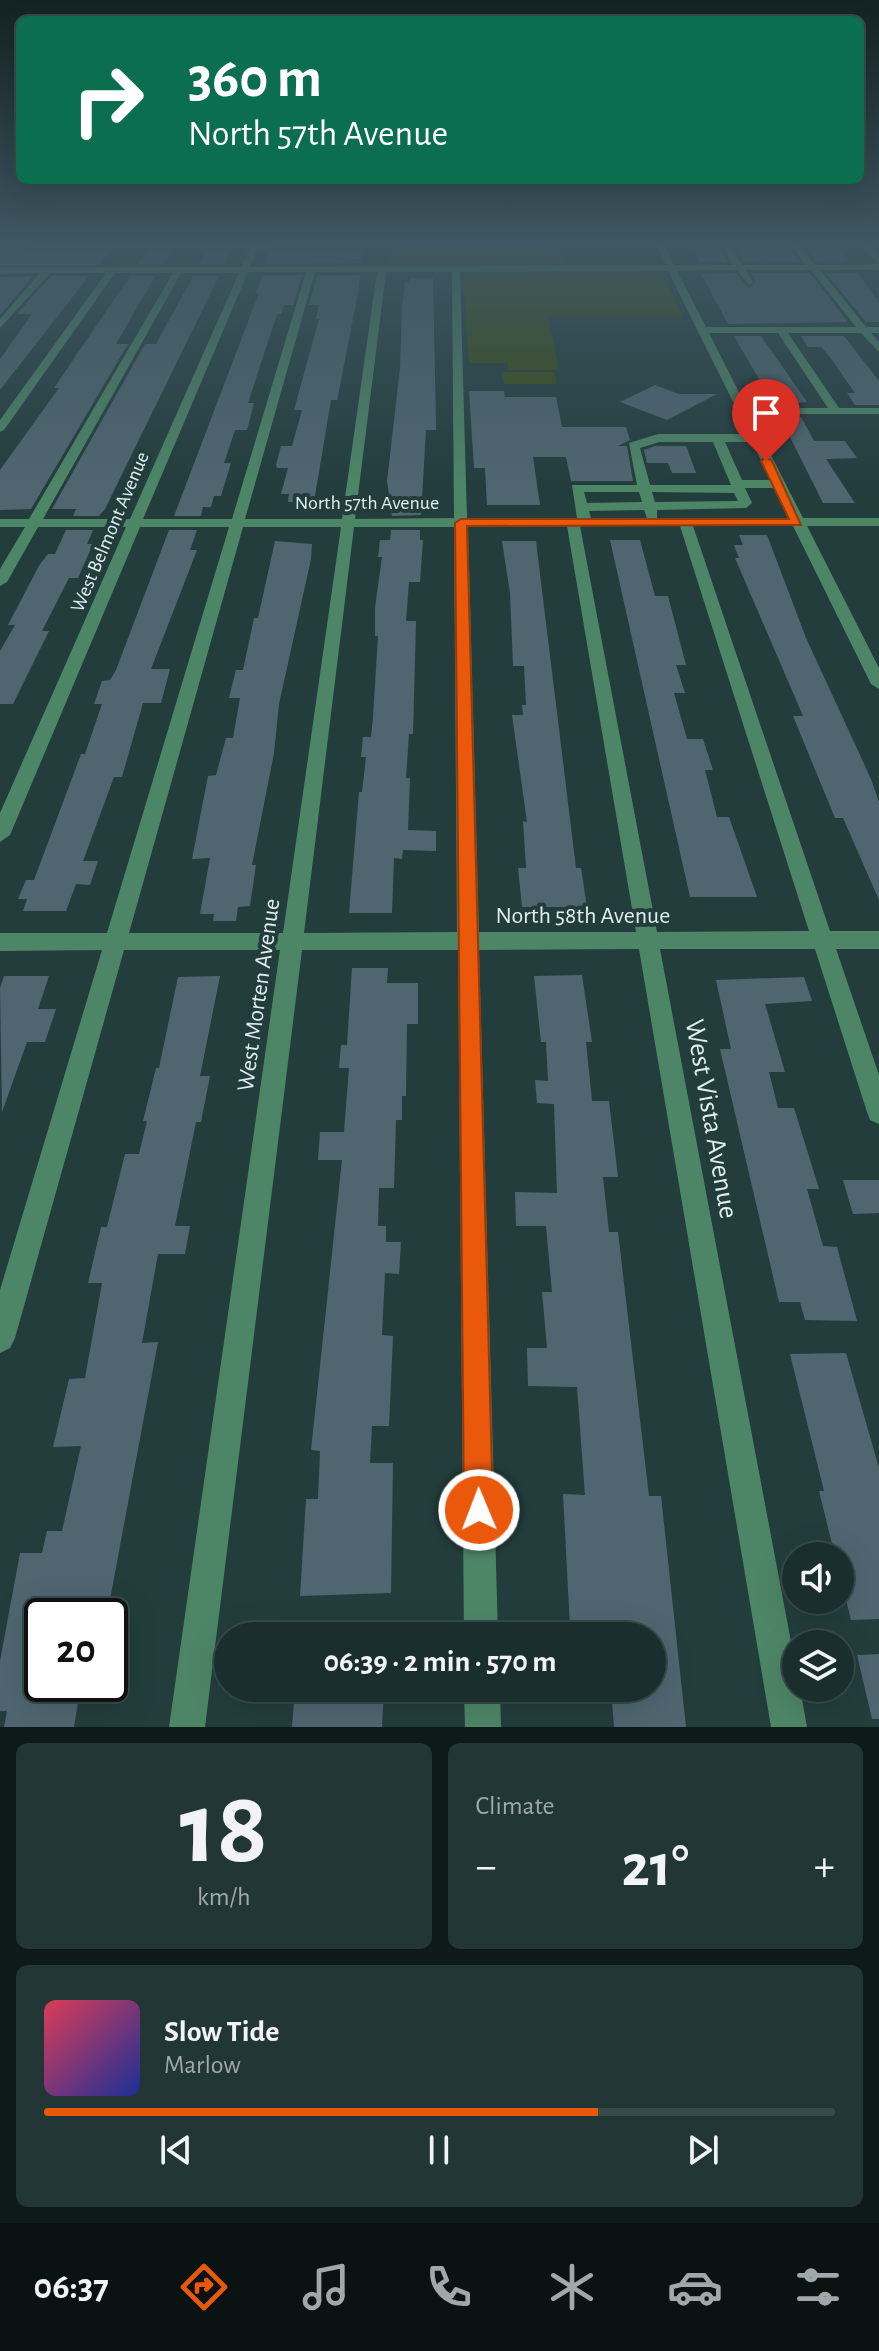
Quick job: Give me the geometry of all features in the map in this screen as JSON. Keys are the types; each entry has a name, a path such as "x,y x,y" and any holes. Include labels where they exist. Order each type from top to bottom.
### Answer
{"street":[{"path":"0,428 73,326"},
{"path":"0,582 147,326"},
{"name":"West Belmont Avenue","path":"0,835 221,326"},
{"path":"0,1338 295,326"},
{"name":"West Morten Avenue","path":"187,1727 375,326"},
{"path":"457,326 481,1622"},
{"path":"701,326 879,684"},
{"path":"860,326 879,349"},
{"path":"703,330 879,330"},
{"path":"781,330 836,411"},
{"path":"742,411 879,411"},
{"path":"654,522 633,446 658,438 755,438"},
{"path":"718,438 738,486 745,503 649,506 580,517 577,488 644,488 738,486 778,484"},
{"name":"North 57th Avenue","path":"0,523 461,523 580,517 654,522 879,522"},
{"name":"West Vista Avenue","path":"580,517 649,941 789,1727"},
{"path":"685,522 879,1112"},
{"name":"North 58th Avenue","path":"0,942 879,940"},
{"path":"482,1702 483,1727"}],"green space":[{"path":"466,326 550,326 559,370 509,370 507,363 469,363"},
{"path":"502,372 554,372 557,384 504,384"}],"building":[{"path":"24,326 50,326 0,390 0,359"},
{"path":"96,326 127,326 116,344 128,344 31,509 0,510 0,470 59,388 54,388"},
{"path":"166,326 195,326 105,509 99,516 73,516 76,509 52,509 145,344 156,344"},
{"path":"247,326 273,326 248,403 254,403 247,430 235,430 224,463 231,463 221,496 214,496 211,507 203,507 201,516 174,516"},
{"path":"317,326 351,326 337,400 331,400 314,502 288,502 289,494 281,494 288,468 277,468 276,465 281,446 292,446 302,410 294,410"},
{"path":"401,326 434,326 436,430 426,430 421,515 392,516 387,481 400,368"},
{"path":"734,336 761,336 807,402 774,405"},
{"path":"801,336 844,336 879,381 879,405 855,405 847,393 855,393 830,357 821,347 808,347"},
{"path":"655,385 679,394 717,394 667,420 620,402"},
{"path":"469,391 504,391 505,397 556,397 562,427 626,427 630,440 618,446 627,446 633,481 571,481 566,457 533,457 540,505 487,505 485,468 474,468"},
{"path":"780,417 801,417 814,441 845,441 857,458 826,459 855,503 823,503"},
{"path":"655,446 686,446 696,473 672,473 668,463 647,463 644,450"},
{"path":"66,530 93,530 87,544 93,544 78,578 69,578 42,631 49,631 13,704 0,704 0,651 15,625 8,625 40,564 48,554 55,554"},
{"path":"169,530 197,530 190,550 197,550 151,669 170,669 161,703 143,703 122,777 114,777 83,861 98,861 90,885 76,884 66,911 23,911 27,899 18,899 26,880 34,880 81,754 85,754 102,704 94,704 102,681 110,680 116,670"},
{"path":"391,530 420,530 420,540 423,540 420,582 409,582 406,621 416,621 413,734 409,734 406,778 410,778 408,830 436,831 436,851 403,850 402,859 394,858 392,913 349,913 359,792 362,792 366,757 361,757 363,737 371,737 373,717 378,636 375,636 375,608 382,557 378,557 380,540 390,540"},
{"path":"739,535 767,535 806,638 871,779 879,802 879,900 843,818 835,818 793,716 803,716 735,558 739,558 734,545 743,545"},
{"path":"610,540 640,540 655,596 668,596 686,665 676,665 685,693 674,693 687,739 703,739 713,770 705,770 717,817 729,817 757,897 690,897"},
{"path":"275,541 312,544 311,559 279,704 274,753 252,865 256,865 250,906 238,907 236,921 213,921 214,914 200,914 210,858 192,859 208,776 216,775 226,738 233,738 240,698 229,698 236,670 243,670"},
{"path":"502,541 536,541 576,868 581,868 587,907 522,907 518,868 526,868 523,821 527,822 512,715 523,715 522,705 526,705 524,666 513,666 510,593"},
{"path":"352,968 388,968 387,983 418,983 418,1024 407,1024 406,1096 402,1096 402,1120 396,1120 394,1188 379,1188 378,1226 386,1226 386,1242 401,1242 399,1274 385,1273 382,1335 393,1336 389,1426 372,1426 370,1463 393,1463 391,1593 300,1596 306,1499 318,1499 320,1451 311,1450 342,1160 318,1160 320,1132 344,1132 349,1068 339,1068 341,1045 347,1045"},
{"path":"582,975 592,1042 586,1042 592,1101 609,1101 618,1177 603,1177 609,1232 618,1232 649,1496 661,1496 686,1727 614,1727 612,1702 666,1702 666,1622 570,1622 563,1494 585,1495 577,1387 528,1386 527,1348 547,1348 542,1292 552,1292 546,1226 516,1226 515,1192 557,1193 554,1104 537,1103 535,1080 548,1081 546,1042 541,1042 534,976"},
{"path":"4,976 49,976 38,1009 56,1009 45,1042 27,1042 2,1112 0,988"},
{"path":"220,976 200,1076 210,1076 201,1122 196,1122 175,1226 190,1226 185,1254 158,1254 142,1343 158,1342 110,1598 24,1598 24,1702 78,1702 74,1727 4,1727 7,1711 0,1711 0,1661 20,1553 42,1553 47,1531 62,1531 81,1446 53,1447 69,1379 85,1378 102,1283 88,1283 101,1227 107,1227 125,1154 139,1154 147,1121 143,1121 156,1068 159,1068 178,977"},
{"path":"804,977 812,1001 765,1004 785,1072 769,1072 778,1108 794,1108 819,1189 807,1189 823,1246 837,1247 857,1321 805,1320 800,1302 779,1302 720,1049 731,1049 716,980"},
{"path":"843,1180 879,1180 879,1213 853,1214"},
{"path":"846,1353 879,1468 879,1619 851,1620 850,1614 854,1614 854,1542 832,1542 819,1491 824,1491 790,1354"},
{"path":"879,1654 879,1719 872,1719 857,1655"},
{"path":"294,1702 383,1702 382,1727 292,1727"}],"route":[{"path":"479,1510 461,523 797,522 766,461"}]}
